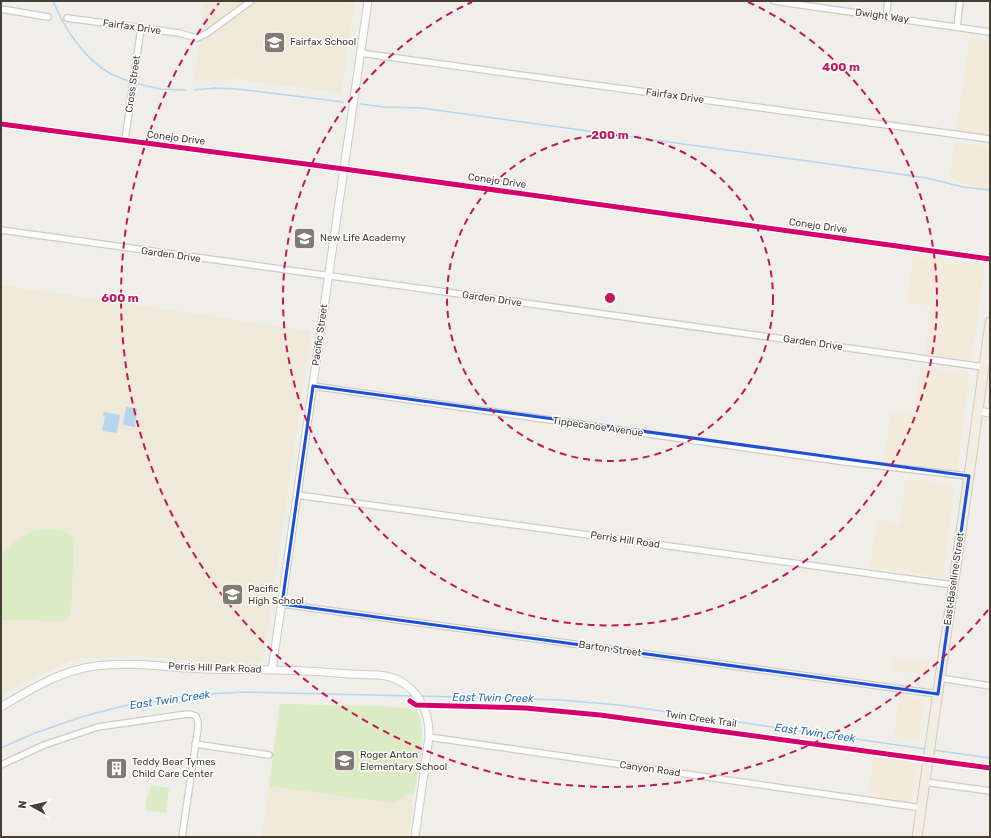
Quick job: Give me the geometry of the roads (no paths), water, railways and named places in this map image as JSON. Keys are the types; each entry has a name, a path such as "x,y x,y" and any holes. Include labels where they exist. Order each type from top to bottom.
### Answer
{"main road":[{"name":"East Baseline Street","path":"917,837 990,322"}],"street":[{"name":"Fairfax Drive","path":"67,18 179,33 197,38 206,34 251,1"},
{"name":"Pacific Street","path":"272,670 368,1"},
{"name":"Dwight Way","path":"777,1 990,32"},
{"path":"886,17 888,1"},
{"path":"957,27 960,1"},
{"path":"1,10 48,17"},
{"name":"Cross Street","path":"125,140 141,28"},
{"name":"Fairfax Drive","path":"360,53 990,139"},
{"name":"Conejo Drive","path":"1,124 344,169 990,259"},
{"name":"Garden Drive","path":"1,230 328,277 984,367"},
{"name":"Tippecanoe Avenue","path":"313,386 830,460 969,476"},
{"path":"978,411 990,412"},
{"name":"Perris Hill Road","path":"297,495 953,585"},
{"name":"Barton Street","path":"282,604 938,694"},
{"name":"Perris Hill Park Road","path":"1,707 49,679 94,666 117,664 380,676 389,677 406,684 415,694 424,707 429,723 429,737"},
{"path":"940,678 990,686"},
{"path":"1,765 44,745 98,727 180,715 190,714 196,716 198,722 182,837"},
{"path":"415,837 429,737"},
{"name":"Canyon Road","path":"429,737 922,808"},
{"path":"195,744 269,754"},
{"path":"925,782 990,791"}],"water":[{"path":"126,407 137,408 135,427 123,425"},
{"path":"104,412 120,415 117,433 102,431 105,417 103,416"}],"waterway":[{"path":"53,1 69,32 92,60 111,74 128,81"},
{"path":"135,83 160,89 185,90"},
{"path":"194,90 214,88 237,89 343,102"},
{"path":"361,104 384,107 421,108 927,178 963,187 990,190"},
{"name":"East Twin Creek","path":"1,748 35,733 81,717 123,706 192,695 243,692 413,696"},
{"name":"East Twin Creek","path":"421,696 560,700 619,705 925,749"},
{"name":"East Twin Creek","path":"933,750 990,758"}],"place":[{"name":"Fairfax School","path":"274,42"},
{"name":"New Life Academy","path":"304,238"},
{"name":"Pacific High School","path":"233,595"},
{"name":"Roger Anton Elementary School","path":"345,761"},
{"name":"Teddy Bear Tymes Child Care Center","path":"117,768"}]}
